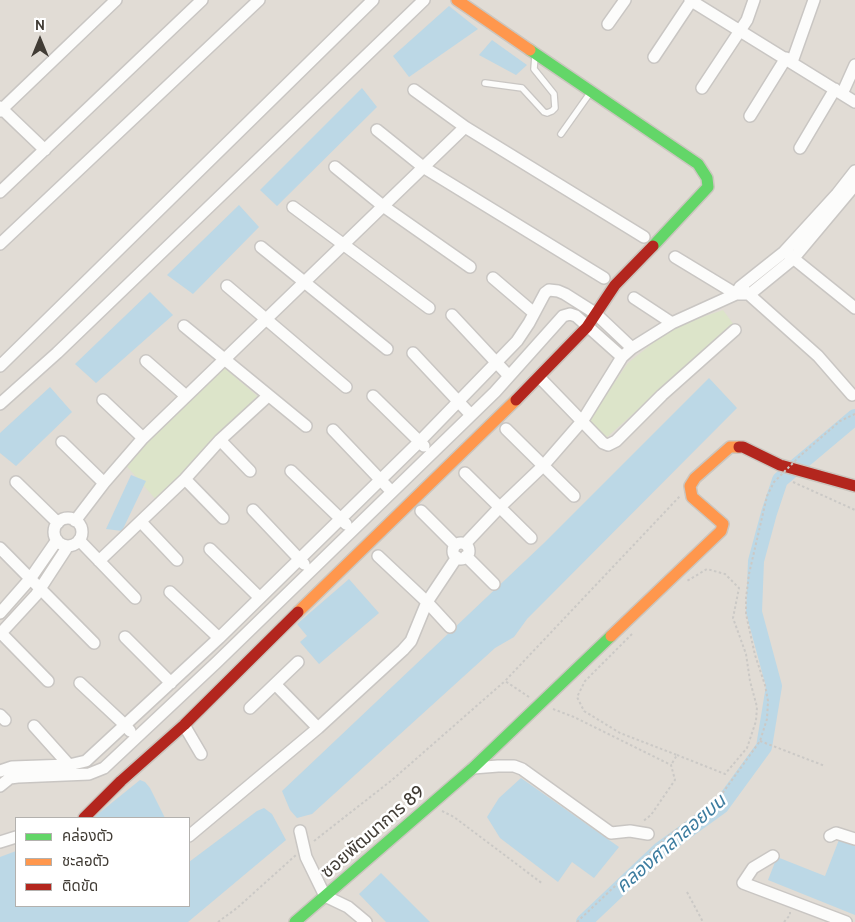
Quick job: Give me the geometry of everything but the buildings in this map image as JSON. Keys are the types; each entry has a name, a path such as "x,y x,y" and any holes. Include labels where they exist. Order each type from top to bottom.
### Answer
{"street":[{"path":"45,150 1,109 116,0"},
{"path":"0,192 202,0"},
{"path":"0,244 259,0"},
{"path":"0,366 373,0"},
{"path":"0,404 57,353 424,0"},
{"path":"85,817 121,781 184,726 262,647 502,414 587,327 615,285 708,187 707,178 698,164 457,0"},
{"path":"608,24 624,0"},
{"path":"654,58 691,0 855,102"},
{"path":"702,88 747,20 754,0"},
{"path":"750,116 789,60 814,0"},
{"path":"800,148 839,92 855,65"},
{"path":"414,90 466,126 644,237"},
{"path":"75,521 104,483 143,438 466,126"},
{"path":"377,130 423,167 604,278"},
{"path":"335,167 383,206 470,267"},
{"path":"190,835 318,728 410,641 427,602 461,551 500,507 543,466 583,420 622,357 632,348 672,322 738,291 789,255 855,171"},
{"path":"750,294 855,185"},
{"path":"293,207 429,308"},
{"path":"261,247 387,349"},
{"path":"789,255 855,308"},
{"path":"675,258 738,291 750,294 818,356 852,395"},
{"path":"493,278 534,313"},
{"path":"227,286 346,387"},
{"path":"0,771 12,767 70,765 86,761 219,638 419,442 516,341 529,324 545,293 549,290 565,294 595,313 632,348"},
{"path":"634,298 672,322"},
{"path":"0,786 10,778 83,774 96,772 104,768 432,454 509,376 563,316 570,314 576,316 622,357"},
{"path":"452,315 509,376"},
{"path":"184,326 306,426"},
{"path":"542,380 583,420 603,443 608,445 616,441 662,395 736,330"},
{"path":"413,353 471,415"},
{"path":"146,361 186,396"},
{"path":"99,561 185,479 220,440 268,396"},
{"path":"373,396 432,454"},
{"path":"103,400 143,438"},
{"path":"506,429 574,496"},
{"path":"333,430 392,492"},
{"path":"220,440 250,471"},
{"path":"62,442 104,483"},
{"path":"690,486 695,478 730,447 742,447 788,467 855,486"},
{"path":"291,471 353,530"},
{"path":"465,473 531,538"},
{"path":"185,479 223,518"},
{"path":"16,482 58,523"},
{"name":"ซอยพัฒนาการ 89","path":"295,922 473,768 721,530 723,524 692,497 690,486"},
{"path":"253,510 311,570"},
{"path":"421,511 494,584"},
{"path":"48,681 0,633 40,589 68,546 79,540 82,532 81,527 75,521 66,519 58,523 54,531 56,540 68,546"},
{"path":"141,522 177,560"},
{"path":"0,613 30,579 56,540"},
{"path":"79,540 135,598"},
{"path":"0,548 94,643"},
{"path":"210,549 260,598"},
{"path":"378,556 427,602 450,627"},
{"path":"170,592 219,638"},
{"path":"125,637 171,683"},
{"path":"250,708 298,662"},
{"path":"80,683 125,725 135,739"},
{"path":"275,684 318,728"},
{"path":"34,726 70,765"},
{"path":"184,726 201,754"},
{"path":"473,768 514,766 522,769 611,833 630,831 648,834"},
{"path":"300,831 308,862 325,896 348,907 366,922"},
{"path":"830,836 836,833 855,839"},
{"path":"0,842 15,837"},
{"path":"774,856 753,868 743,883 846,922"}],"lane":[{"path":"485,83 522,88 544,112 552,112 555,108 554,94 534,69 535,54"},
{"path":"561,134 591,92"}],"path":[{"path":"577,922 668,836 719,798 760,741 766,719 768,701 765,685 755,656 746,614 746,598 749,574 766,496 774,482 788,467 840,421 855,414"},
{"path":"789,480 855,510"},
{"path":"218,922 237,908 305,848 392,780 505,680 690,486"},
{"path":"632,634 585,681 576,697 584,711 620,733 725,774 747,748 756,721 757,707 750,681 746,654 733,618 739,588 725,574 707,569 684,584"},
{"path":"505,680 540,704 574,717 671,765"},
{"path":"760,741 825,766"},
{"path":"630,831 651,815 675,780 671,765 677,755"},
{"path":"431,805 454,817 543,884"},
{"path":"688,892 704,922"}],"shaded area":[{"path":"0,0 855,0 855,922 0,922"}],"green space":[{"path":"723,310 734,325 607,437 588,421 628,363 673,327"},
{"path":"220,364 263,401 158,502 123,462"}],"water":[{"path":"449,6 478,29 409,77 393,56"},
{"path":"492,40 527,65 516,75 479,55"},
{"path":"362,88 377,107 277,206 260,190"},
{"path":"239,205 259,227 193,294 167,275"},
{"path":"150,292 173,315 96,383 75,364"},
{"path":"709,378 737,408 527,619 514,637 495,648 312,814 297,818 290,810 282,791 544,543"},
{"path":"50,387 72,412 16,466 0,453 0,433"},
{"path":"131,475 146,481 122,531 106,529"},
{"path":"349,579 379,613 319,664 300,642 307,636 297,624"},
{"path":"521,778 619,847 594,878 572,862 558,882 500,838 487,817 499,798"},
{"path":"140,780 145,782 150,788 164,817 94,817"},
{"path":"264,808 272,814 286,840 188,922 0,922 0,857 15,851 15,907 190,907 190,861 257,811"},
{"path":"840,837 855,843 855,915 768,880 777,857 825,876"},
{"path":"381,873 430,922 386,922 359,894"}],"waterway":[{"name":"คลองศาลาลอยบน","path":"584,922 660,850 721,806 764,747 774,686 754,612 756,561 769,513 780,480 855,417"}],"traffic: fast":[{"path":"530,50 698,164 707,178 708,187 653,246"},
{"path":"295,922 473,768 611,636"}],"traffic: slow":[{"path":"457,0 530,50"},
{"path":"298,612 516,400"},
{"path":"611,636 721,531 723,524 692,497 690,486 695,478 730,447 739,447"}],"traffic: jam":[{"path":"516,400 587,327 615,285 653,246"},
{"path":"739,447 743,447 780,465 855,486"},
{"path":"85,817 121,781 184,725 298,612"}]}
